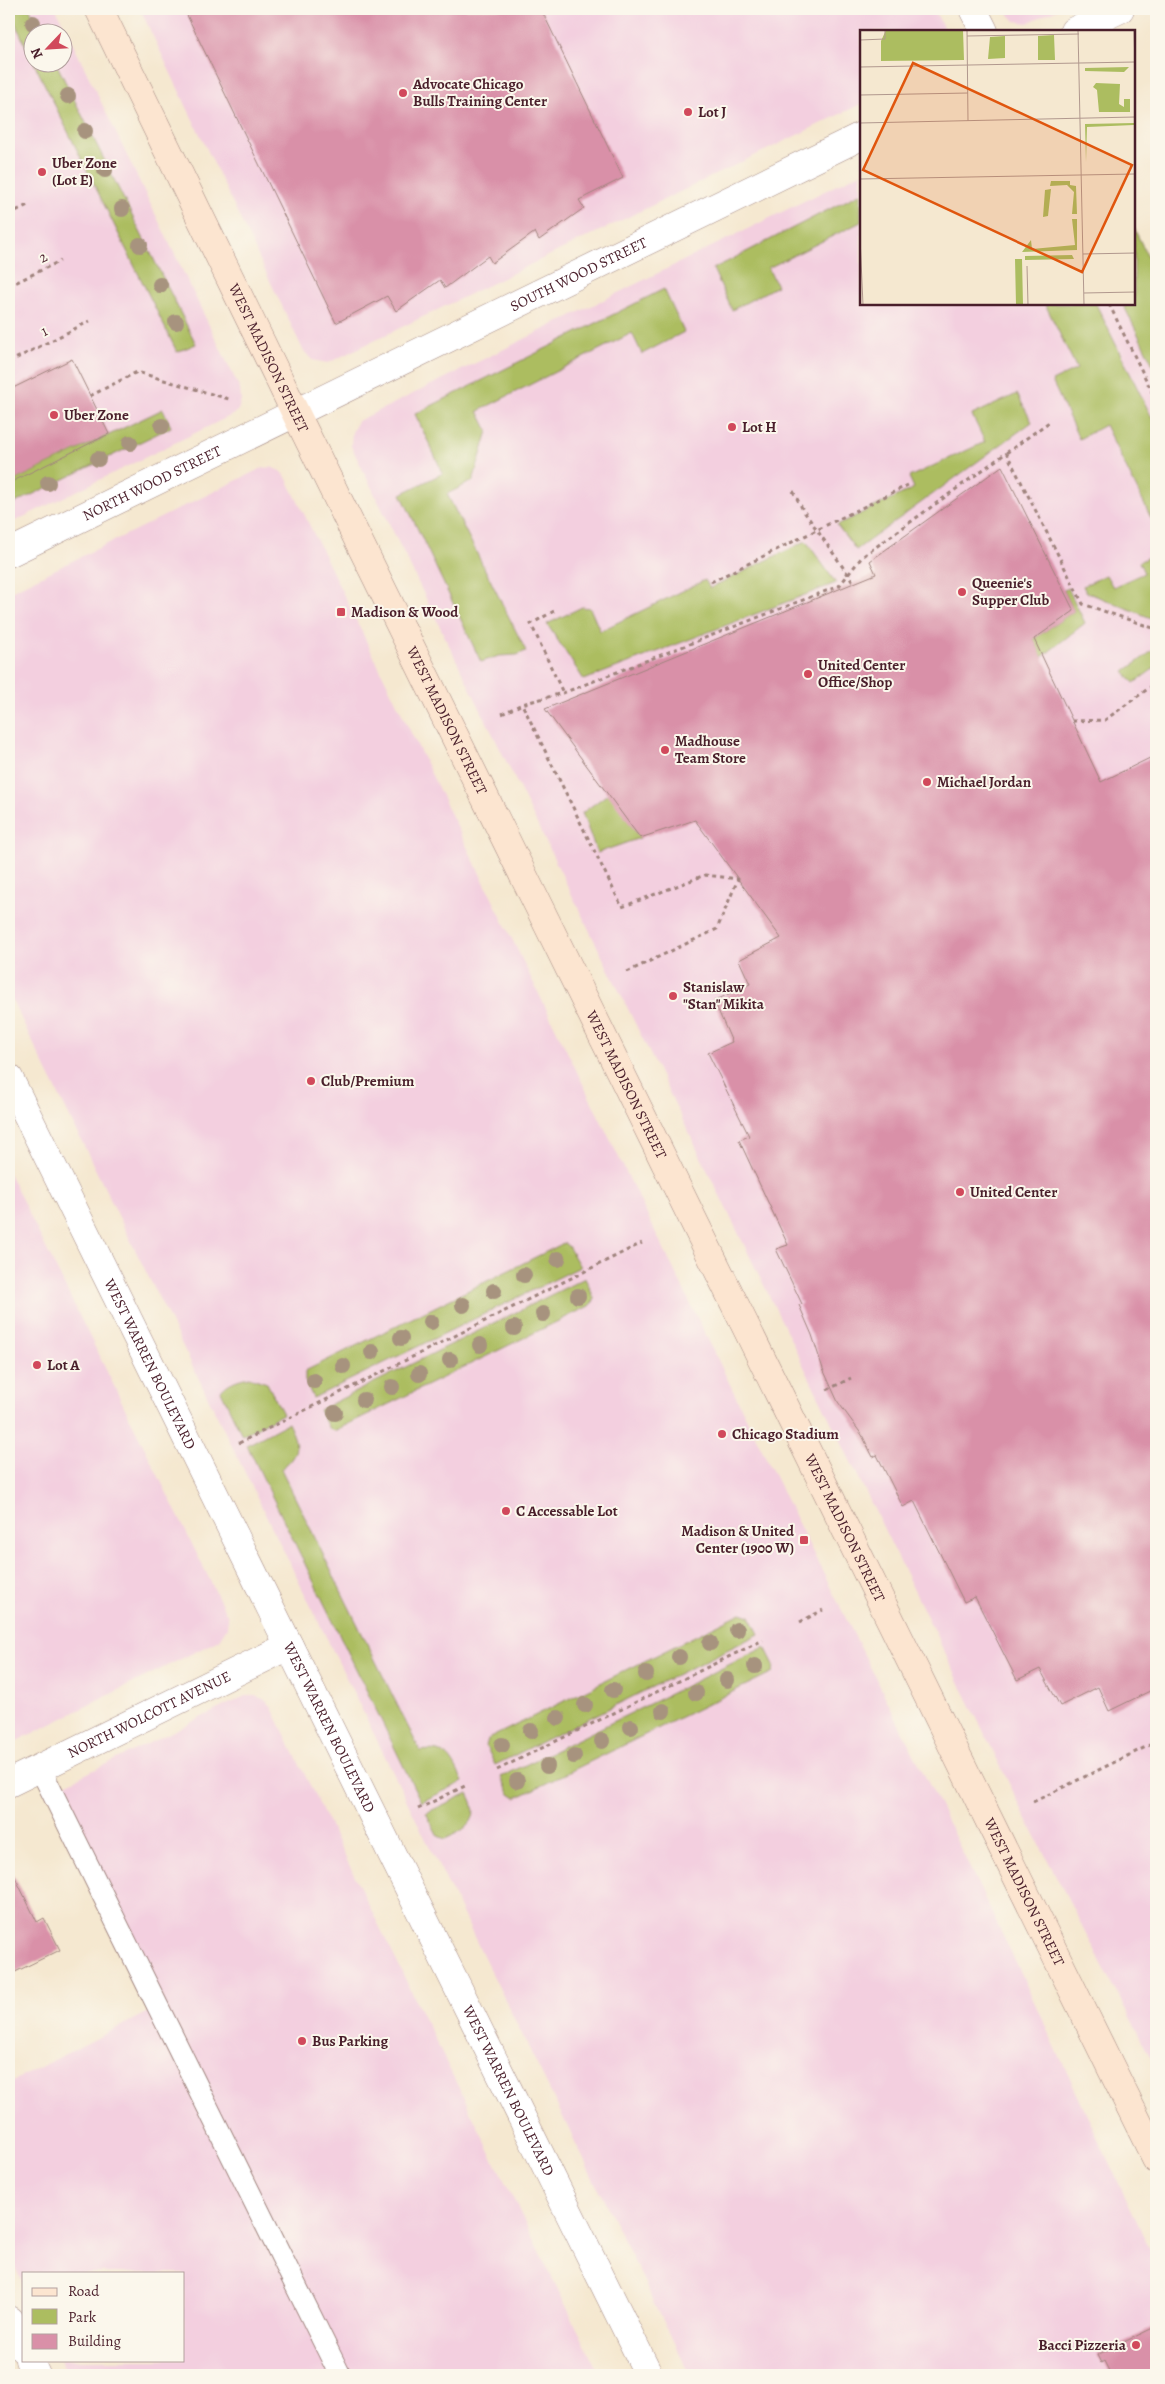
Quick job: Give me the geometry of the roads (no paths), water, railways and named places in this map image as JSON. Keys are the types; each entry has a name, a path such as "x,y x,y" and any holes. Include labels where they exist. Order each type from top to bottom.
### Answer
{"main road":[{"name":"WEST MADISON STREET","path":"99,9 296,414 1156,2159"}],"street":[{"path":"973,9 984,30"},
{"path":"1076,30 1120,9"},
{"name":"SOUTH WOOD STREET","path":"296,414 860,136"},
{"name":"NORTH WOOD STREET","path":"9,553 296,414"},
{"name":"WEST WARREN BOULEVARD","path":"9,1078 649,2375"},
{"name":"NORTH WOLCOTT AVENUE","path":"9,1783 289,1646"},
{"path":"9,2320 22,2346"},
{"path":"30,2362 36,2375"}],"lane":[{"path":"40,1768 340,2375"}],"place":[{"name":"Advocate Chicago Bulls Training Center","path":"403,93"},
{"name":"Lot J","path":"688,112"},
{"name":"Uber Zone (Lot E)","path":"42,172"},
{"name":"Uber Zone","path":"54,415"},
{"name":"Lot H","path":"732,427"},
{"name":"Queenie's Supper Club","path":"962,592"},
{"name":"Madison & Wood","path":"341,612"},
{"name":"United Center Office/Shop","path":"808,674"},
{"name":"Madhouse Team Store","path":"665,750"},
{"name":"Michael Jordan","path":"927,782"},
{"name":"Stanislaw \"Stan\" Mikita","path":"673,996"},
{"name":"Club/Premium","path":"311,1081"},
{"name":"United Center","path":"960,1192"},
{"name":"Lot A","path":"37,1365"},
{"name":"Chicago Stadium","path":"722,1434"},
{"name":"C Accessable Lot","path":"506,1511"},
{"name":"Madison & United Center (1900 W)","path":"804,1540"},
{"name":"Bus Parking","path":"302,2041"},
{"name":"Bacci Pizzeria","path":"1136,2345"}]}
